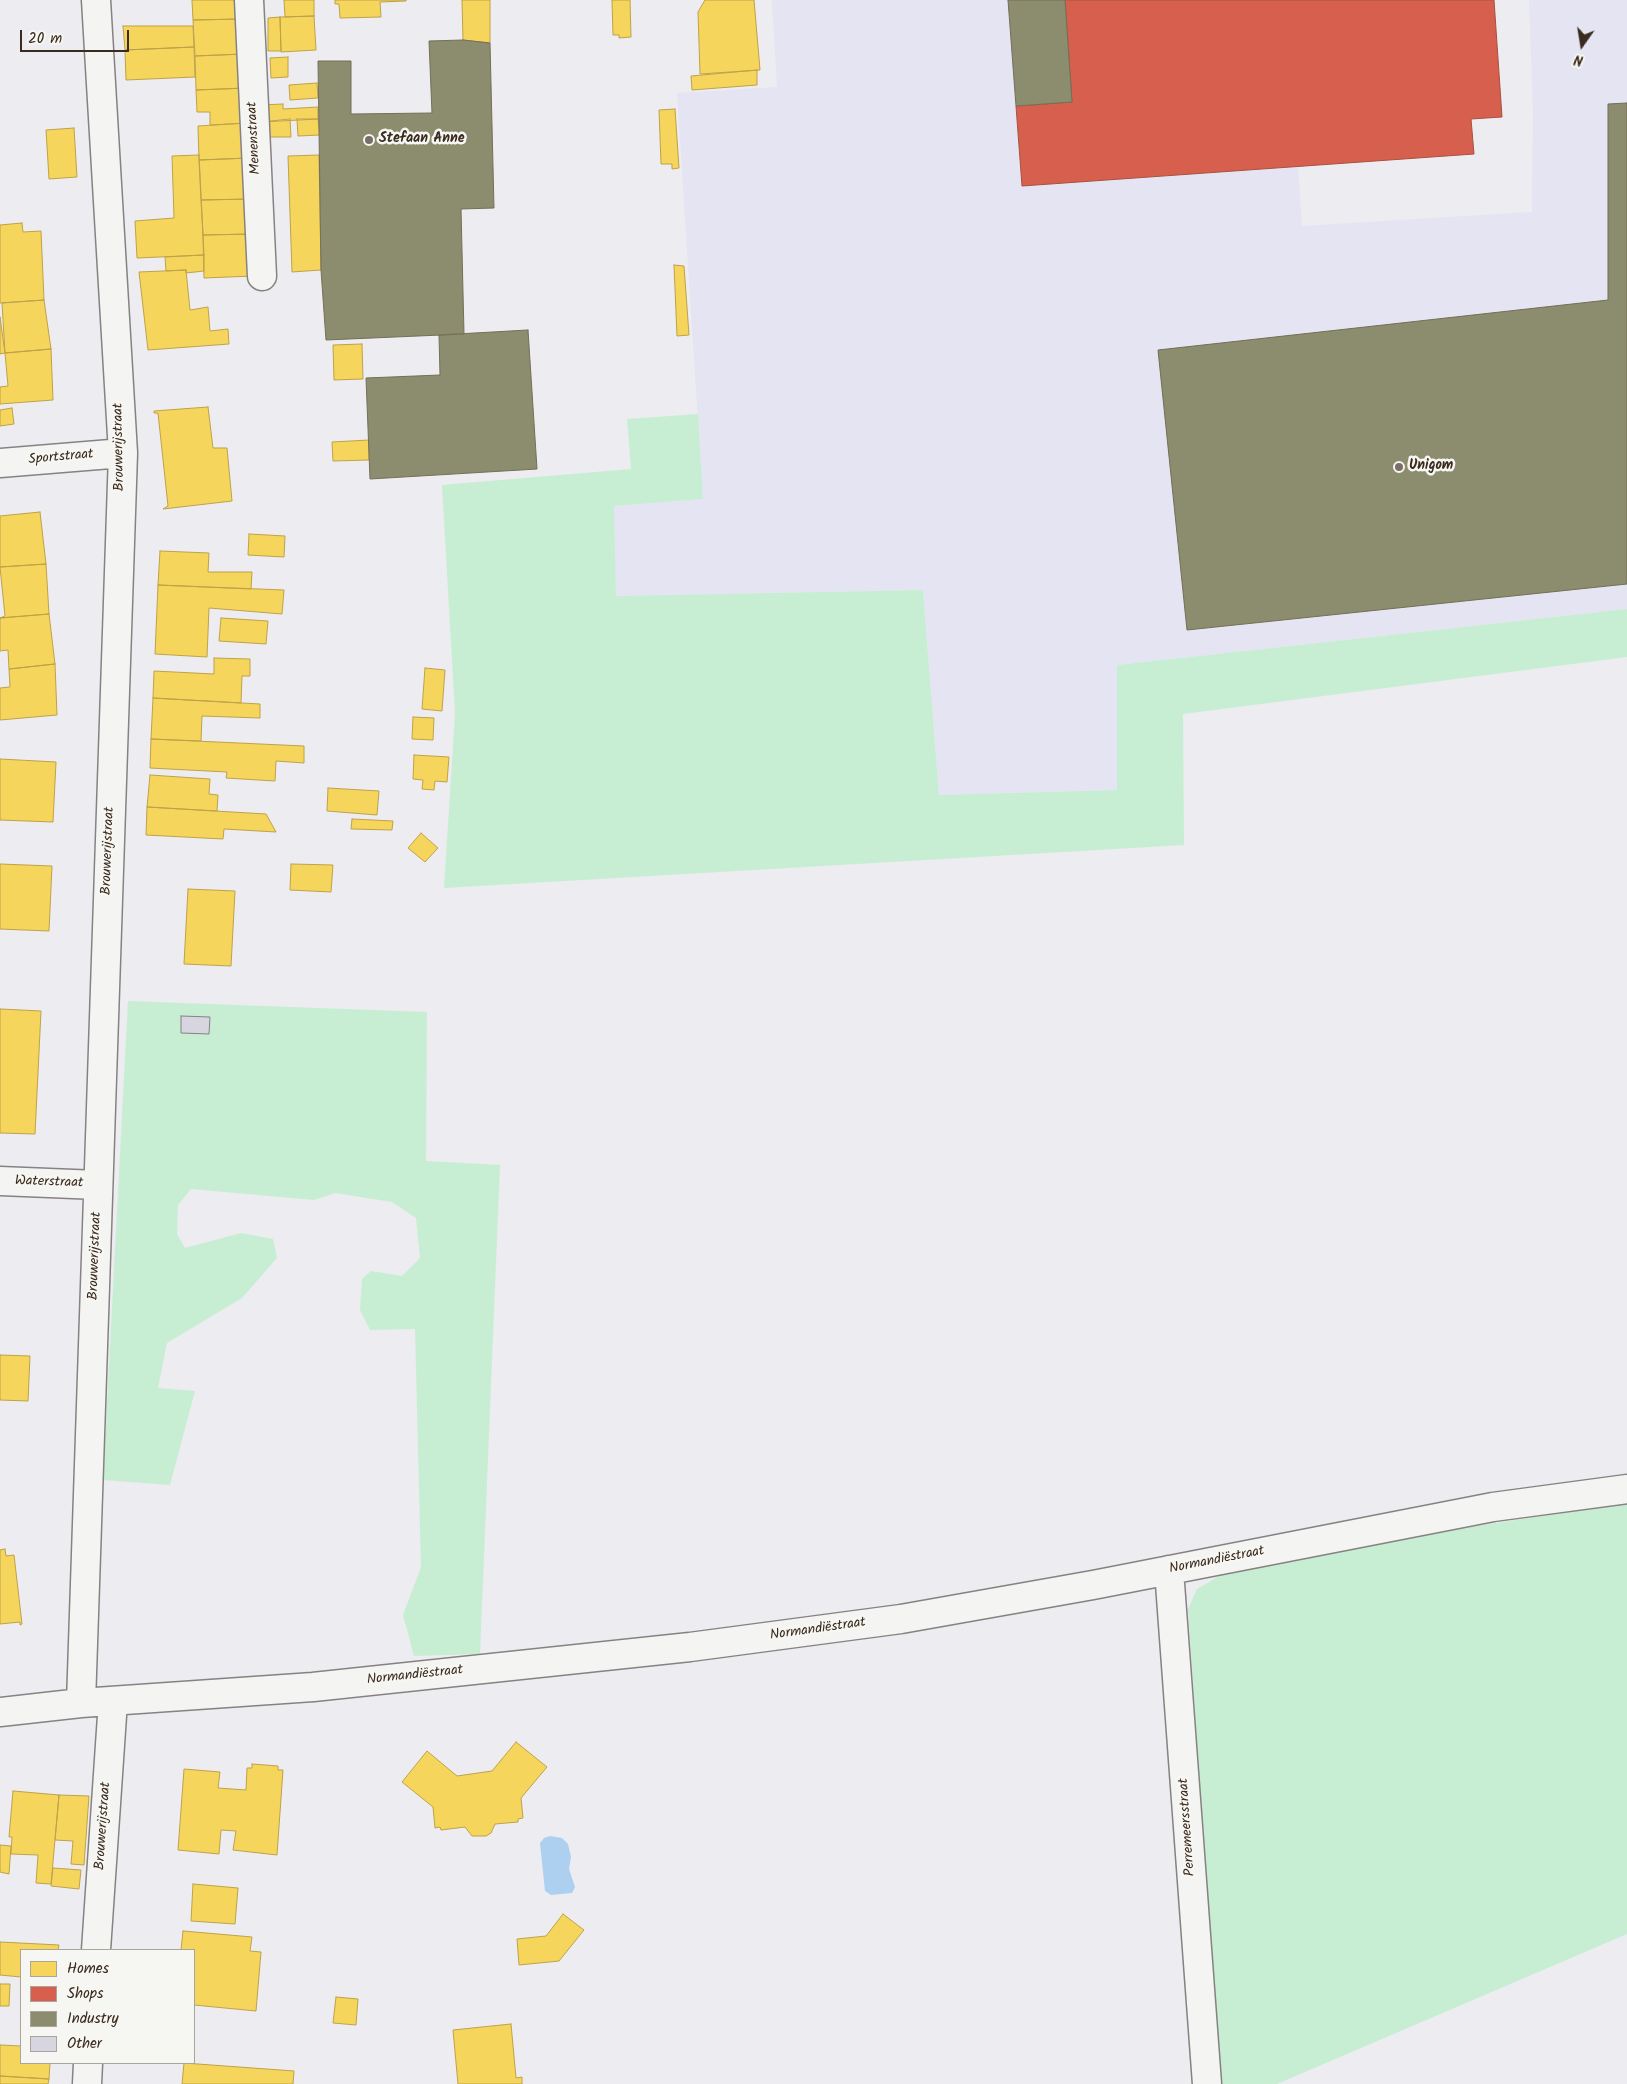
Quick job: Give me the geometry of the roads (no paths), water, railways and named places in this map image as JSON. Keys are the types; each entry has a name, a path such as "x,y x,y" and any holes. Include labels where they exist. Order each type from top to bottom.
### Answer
{"street":[{"name":"Brouwerijstraat","path":"81,1703 123,452 96,0"},
{"name":"Menenstraat","path":"249,0 262,276"},
{"name":"Sportstraat","path":"0,463 123,452"},
{"name":"Waterstraat","path":"0,1181 98,1184"},
{"name":"Normandiëstraat","path":"0,1712 81,1703 313,1687 690,1647 901,1619 1169,1570 1493,1506 1627,1489"},
{"name":"Perremeersstraat","path":"1169,1570 1207,2084"},
{"name":"Brouwerijstraat","path":"96,1949 112,1701"},
{"path":"87,2084 88,2064"}],"water":[{"path":"550,1836 562,1838 568,1844 571,1857 569,1869 575,1887 572,1893 551,1895 545,1891 540,1843 544,1838"}],"place":[{"name":"Stefaan Anne","path":"369,140"},
{"name":"Unigom","path":"1399,467"}]}
